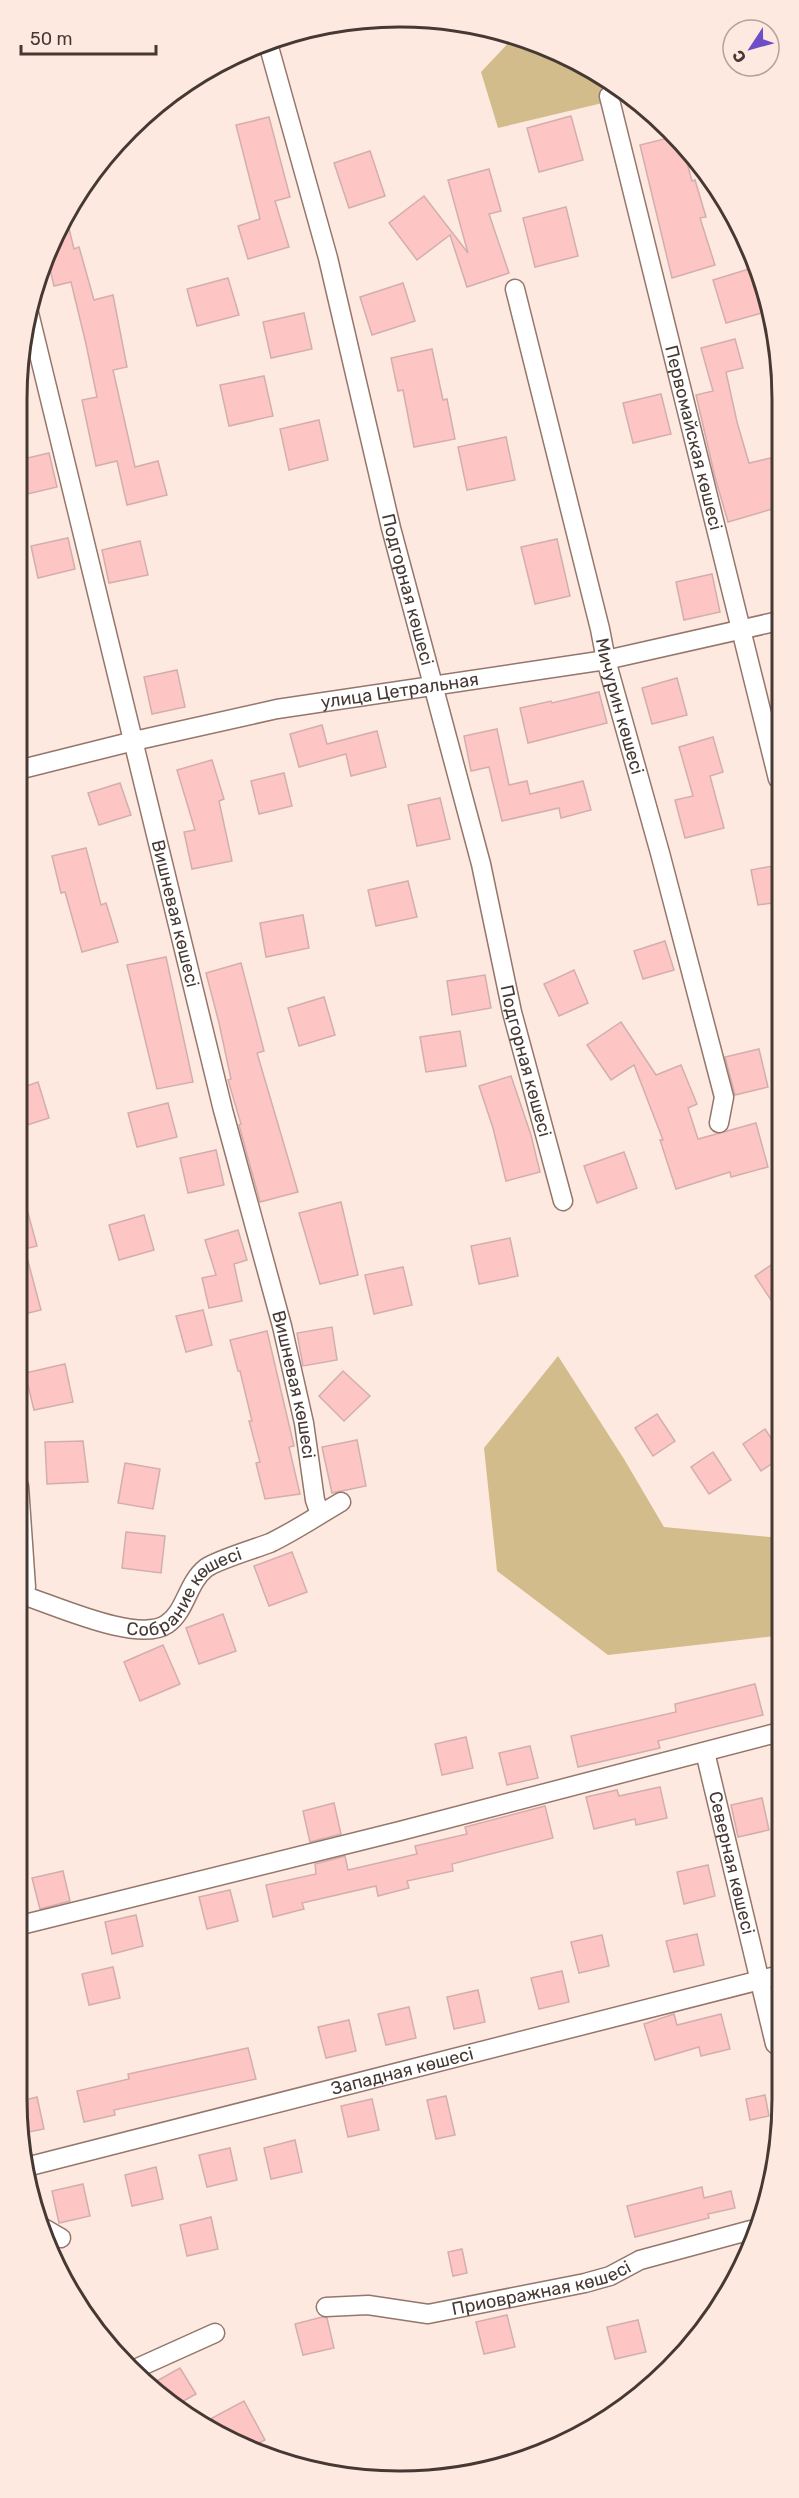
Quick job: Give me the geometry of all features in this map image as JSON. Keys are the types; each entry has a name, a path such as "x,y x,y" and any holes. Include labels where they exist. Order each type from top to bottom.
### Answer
{"street":[{"name":"Подгорная көшесі","path":"270,50 328,258 391,528 481,864 512,1012 563,1201"},
{"name":"Первомайская көшесі","path":"609,96 772,755"},
{"name":"Мичурин көшесі","path":"515,289 606,660 660,853 724,1097 719,1123"},
{"name":"Вишневая көшесі","path":"33,333 135,741 223,1110 282,1326 304,1423 315,1500 320,1514"},
{"name":"улица Цетральная","path":"27,768 277,709 606,660 772,622"},
{"name":"Собрание көшесі","path":"27,1595 127,1630 147,1631 166,1625 180,1612 191,1588 206,1569 305,1526 341,1502"},
{"path":"27,1923 772,1734"},
{"name":"Северная көшесі","path":"705,1752 768,1977 772,2015"},
{"name":"Западная көшесі","path":"33,2165 768,1977"},
{"name":"Приовражная көшесі","path":"326,2307 368,2306 428,2314 585,2283 610,2276 640,2260 747,2231"},
{"path":"52,2233 62,2238"},
{"path":"141,2366 215,2333"}],"shaded area":[{"path":"508,44 564,65 619,99 498,128 481,72"},
{"path":"558,1356 624,1459 664,1527 772,1536 772,1636 608,1655 497,1571 484,1448"}],"building":[{"path":"571,116 583,160 539,172 527,128"},
{"path":"269,117 290,197 275,201 289,247 248,259 238,226 260,219 236,125"},
{"path":"665,139 687,163 692,181 695,180 706,217 700,218 715,265 672,278 640,145"},
{"path":"370,151 385,196 349,208 334,163"},
{"path":"489,169 501,211 489,214 509,273 467,287 450,235 417,260 389,223 424,196 468,253 448,180"},
{"path":"566,207 578,256 535,267 523,218"},
{"path":"69,228 74,249 79,247 94,300 113,295 127,367 113,370 135,467 158,461 167,495 127,505 117,461 96,466 82,400 97,397 86,344 71,282 54,286 50,270"},
{"path":"748,269 762,313 726,323 713,280"},
{"path":"228,278 239,315 197,326 187,289"},
{"path":"403,283 415,321 372,335 360,297"},
{"path":"304,313 312,349 271,358 263,322"},
{"path":"735,339 743,368 726,372 749,463 772,458 772,509 728,522 696,395 713,391 701,348"},
{"path":"432,349 443,400 447,399 455,439 414,447 403,390 398,391 391,358"},
{"path":"264,376 273,416 229,426 220,385"},
{"path":"661,394 671,434 633,443 623,403"},
{"path":"319,420 328,460 289,470 280,429"},
{"path":"506,437 515,480 467,490 458,447"},
{"path":"49,453 57,487 27,494 27,458"},
{"path":"68,538 75,569 38,578 31,546"},
{"path":"557,539 570,596 535,604 521,547"},
{"path":"140,541 148,575 109,583 102,550"},
{"path":"712,574 720,612 684,620 676,582"},
{"path":"177,670 185,707 152,714 144,677"},
{"path":"677,678 687,715 652,724 642,688"},
{"path":"599,692 607,723 528,743 520,708"},
{"path":"322,725 327,744 377,731 386,767 351,776 346,754 299,767 290,734"},
{"path":"497,729 509,785 527,781 530,794 583,781 591,810 561,818 559,808 502,821 489,767 471,771 464,736"},
{"path":"713,737 723,772 710,776 724,828 685,838 675,800 693,796 679,747"},
{"path":"212,760 224,799 219,801 232,861 192,869 184,832 195,830 177,770"},
{"path":"284,773 292,806 259,814 251,781"},
{"path":"120,783 131,815 99,825 88,793"},
{"path":"440,798 450,839 417,846 408,805"},
{"path":"86,848 101,905 106,903 118,942 82,952 65,892 61,893 52,856"},
{"path":"772,866 772,903 758,905 751,870"},
{"path":"408,881 417,917 376,926 368,890"},
{"path":"303,915 309,948 266,957 260,923"},
{"path":"665,941 674,970 643,979 634,951"},
{"path":"166,957 193,1082 157,1089 127,965"},
{"path":"241,963 264,1051 257,1053 298,1192 260,1202 228,1080 231,1079 206,973"},
{"path":"574,970 588,1003 559,1016 544,984"},
{"path":"485,975 491,1008 452,1015 447,981"},
{"path":"324,997 335,1035 299,1046 288,1008"},
{"path":"621,1022 656,1075 681,1065 697,1104 688,1108 698,1139 756,1123 768,1167 731,1177 730,1172 676,1189 660,1140 663,1140 634,1065 611,1080 587,1045"},
{"path":"460,1031 466,1066 426,1072 420,1037"},
{"path":"759,1049 768,1087 735,1095 725,1057"},
{"path":"511,1076 531,1135 540,1172 506,1181 493,1128 479,1086"},
{"path":"38,1082 49,1118 27,1125 27,1086"},
{"path":"168,1103 177,1137 137,1147 128,1113"},
{"path":"216,1150 224,1185 188,1193 180,1158"},
{"path":"624,1152 637,1188 597,1203 584,1166"},
{"path":"341,1202 358,1275 320,1284 299,1213"},
{"path":"27,1209 37,1246 27,1248"},
{"path":"144,1215 154,1250 119,1260 109,1225"},
{"path":"238,1230 247,1260 234,1264 242,1301 209,1308 202,1278 216,1275 205,1240"},
{"path":"510,1238 518,1276 479,1284 471,1246"},
{"path":"27,1258 41,1310 27,1313"},
{"path":"772,1264 772,1302 755,1276"},
{"path":"403,1267 412,1305 374,1314 365,1275"},
{"path":"203,1310 212,1345 186,1352 176,1316"},
{"path":"332,1327 337,1360 303,1366 297,1333"},
{"path":"267,1331 294,1446 289,1447 300,1494 265,1499 256,1463 260,1462 249,1421 252,1421 230,1340"},
{"path":"65,1364 73,1402 34,1410 27,1373"},
{"path":"343,1371 370,1396 344,1421 319,1396"},
{"path":"657,1414 675,1441 653,1456 635,1428"},
{"path":"765,1429 772,1440 772,1463 761,1471 743,1444"},
{"path":"357,1440 366,1486 332,1493 322,1447"},
{"path":"83,1441 88,1482 47,1484 45,1442"},
{"path":"713,1452 731,1480 709,1494 691,1467"},
{"path":"125,1463 160,1469 153,1509 118,1503"},
{"path":"126,1532 165,1536 161,1573 122,1568"},
{"path":"292,1552 307,1592 269,1606 254,1566"},
{"path":"223,1614 236,1651 199,1664 186,1628"},
{"path":"163,1645 180,1684 140,1701 124,1662"},
{"path":"755,1684 763,1715 658,1741 660,1748 578,1767 571,1736 676,1712 675,1704"},
{"path":"466,1737 473,1768 442,1775 435,1744"},
{"path":"530,1746 538,1778 507,1785 499,1753"},
{"path":"660,1787 667,1818 636,1825 635,1819 594,1829 586,1797 617,1790 619,1796"},
{"path":"762,1798 769,1830 738,1837 731,1805"},
{"path":"334,1803 341,1834 310,1842 303,1811"},
{"path":"545,1806 553,1838 452,1864 453,1871 407,1881 409,1888 378,1896 376,1886 302,1903 304,1909 273,1917 266,1885 316,1874 315,1864 345,1856 348,1870 417,1854 415,1846 467,1834 465,1827"},
{"path":"708,1865 715,1896 684,1904 677,1872"},
{"path":"63,1871 70,1901 40,1909 32,1878"},
{"path":"230,1890 238,1921 207,1929 199,1897"},
{"path":"136,1915 143,1946 112,1954 105,1922"},
{"path":"697,1934 704,1965 674,1972 666,1941"},
{"path":"602,1935 609,1966 579,1973 571,1942"},
{"path":"113,1967 120,1998 89,2005 82,1974"},
{"path":"562,1971 569,2002 539,2009 531,1978"},
{"path":"478,1990 485,2022 454,2029 447,1997"},
{"path":"409,2007 416,2038 386,2045 378,2014"},
{"path":"674,2014 677,2025 721,2014 730,2049 701,2056 699,2047 655,2060 644,2024"},
{"path":"349,2020 356,2051 326,2058 318,2027"},
{"path":"248,2048 256,2079 114,2110 115,2115 84,2122 77,2091 129,2079 128,2074"},
{"path":"765,2095 769,2116 750,2120 746,2099"},
{"path":"446,2096 455,2135 436,2139 427,2100"},
{"path":"37,2097 44,2129 29,2132 27,2099"},
{"path":"372,2099 379,2130 348,2137 341,2106"},
{"path":"295,2140 302,2172 271,2179 264,2148"},
{"path":"230,2148 237,2180 207,2187 199,2155"},
{"path":"156,2167 163,2199 132,2206 125,2175"},
{"path":"83,2184 90,2216 59,2223 52,2191"},
{"path":"702,2187 704,2198 731,2191 735,2208 708,2214 709,2218 635,2237 627,2206"},
{"path":"211,2217 218,2249 187,2256 180,2225"},
{"path":"462,2249 467,2273 453,2276 448,2252"},
{"path":"507,2315 515,2347 484,2354 476,2322"},
{"path":"322,2317 327,2318 334,2348 303,2355 295,2324"},
{"path":"638,2320 646,2352 615,2359 607,2327"},
{"path":"180,2368 196,2394 183,2401 157,2381"},
{"path":"244,2401 265,2440 257,2443 214,2421 212,2418"}]}
